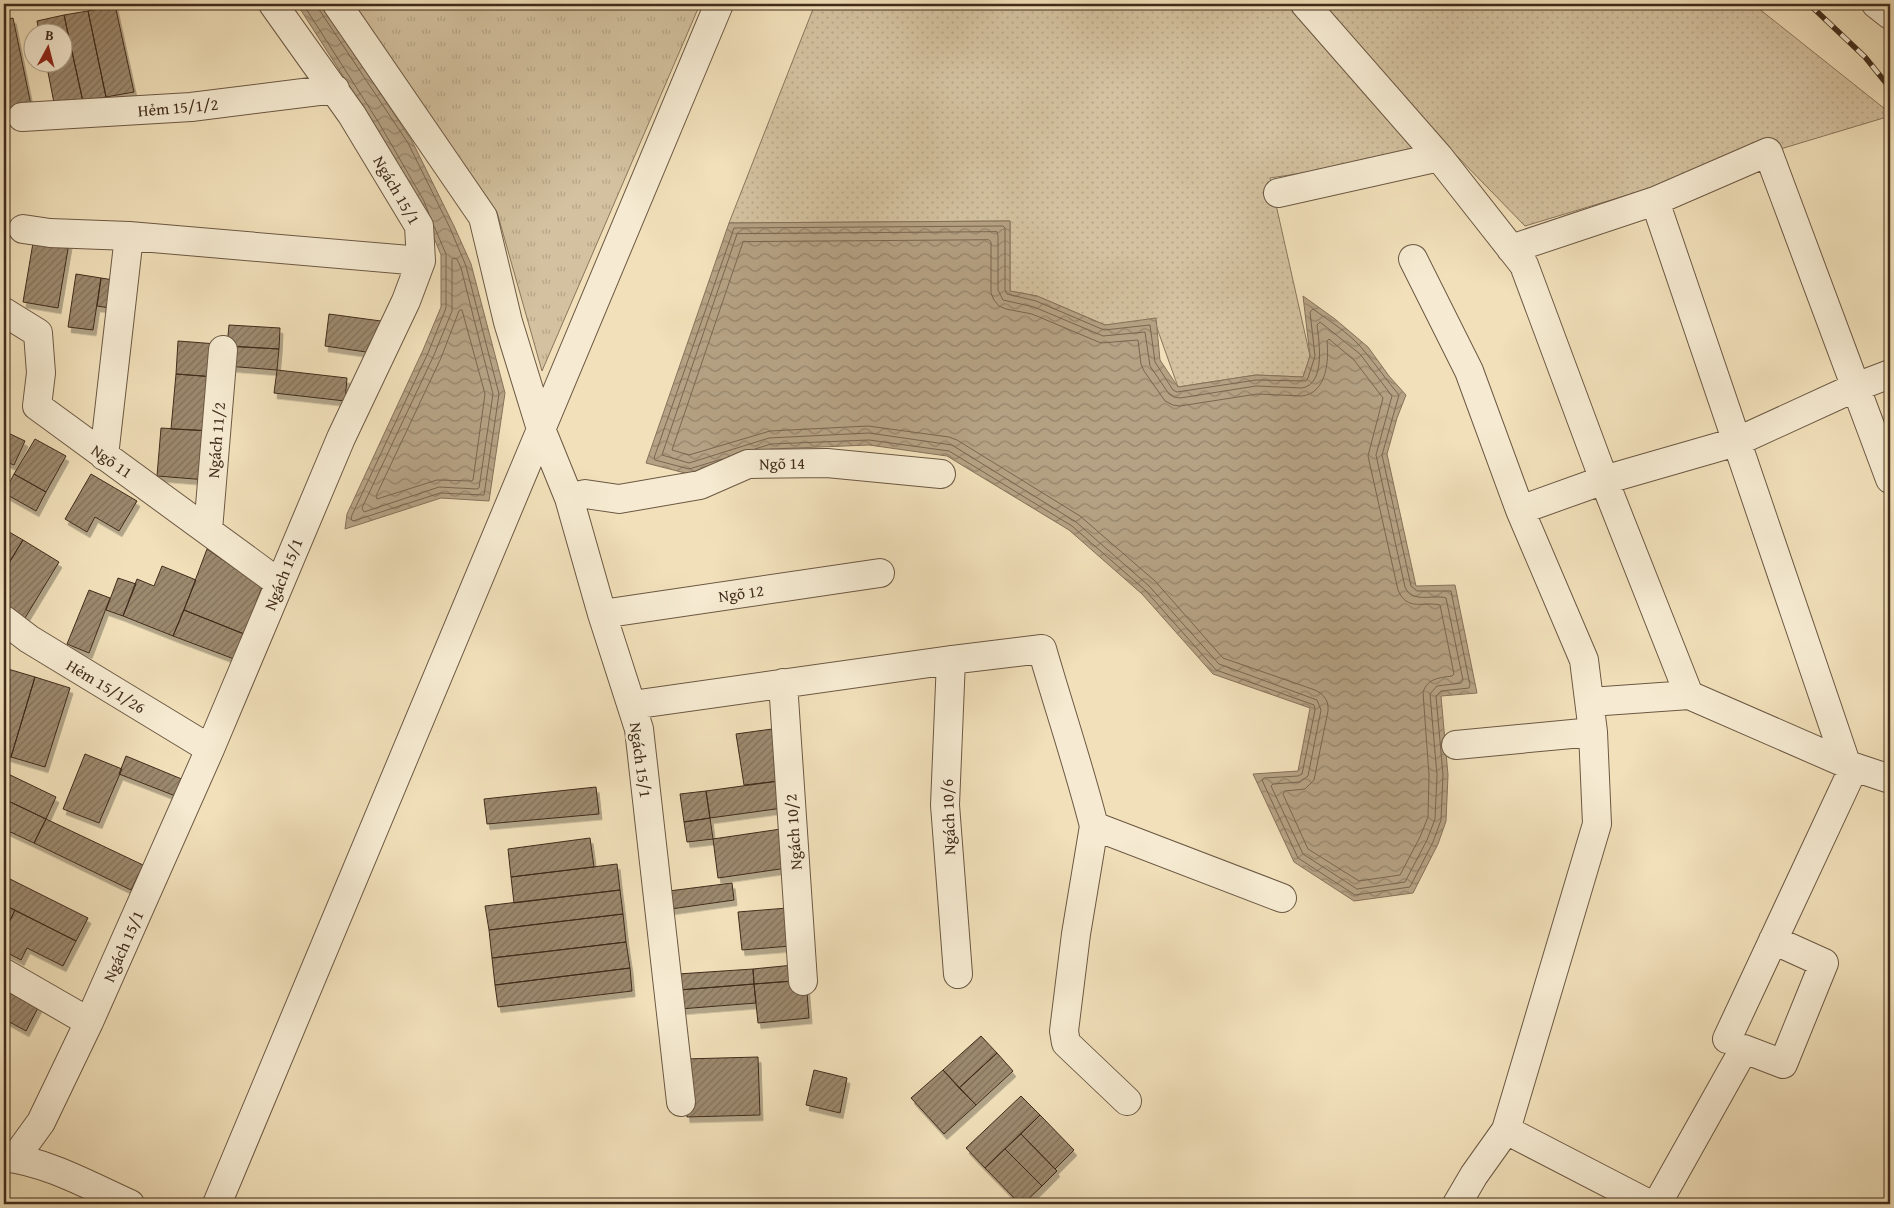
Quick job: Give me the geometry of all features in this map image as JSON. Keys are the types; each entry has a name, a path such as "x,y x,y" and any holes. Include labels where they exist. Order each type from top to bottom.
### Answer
{"street":[{"name":"Ngách 15/1","path":"130,1204 59,1172 9,1158 41,1122 89,1022 210,749 341,438 406,301 421,261 419,226 335,89 273,4"},
{"name":"Ngách 15/1","path":"337,4 483,217 508,322 541,429 570,498 602,614 639,729 681,1102"},
{"path":"217,1204 719,4"},
{"path":"1305,4 1439,157 1524,265 1604,480 1689,695"},
{"path":"1876,4 1890,16"},
{"name":"Hẻm 15/1/2","path":"22,117 191,107 335,89"},
{"path":"1511,249 1655,201 1768,152 1856,386 1887,462"},
{"path":"1278,193 1439,157"},
{"path":"1655,201 1736,442 1850,765 1774,940 1727,1040"},
{"path":"23,229 129,236 421,261"},
{"path":"104,456 129,236"},
{"path":"1413,258 1469,371 1520,510 1584,660 1593,732 1597,824 1506,1130 1474,1175 1457,1204"},
{"name":"Ngõ 11","path":"4,312 38,333 41,373 37,406 279,583"},
{"name":"Ngách 11/2","path":"208,530 223,350"},
{"path":"1520,510 1604,480 1736,442 1856,386 1890,374"},
{"name":"Ngõ 14","path":"570,498 585,494 619,499 700,485 748,464 827,463 941,474"},
{"name":"Ngõ 12","path":"602,614 880,573"},
{"name":"Hẻm 15/1/26","path":"4,620 29,639 210,749"},
{"path":"632,705 1042,649 1094,826 1076,934 1064,1031 1066,1043 1127,1100"},
{"name":"Ngách 10/6","path":"951,660 945,805 958,974"},
{"name":"Ngách 10/2","path":"783,683 803,981"},
{"path":"1590,702 1689,695 1850,765 1890,778"},
{"path":"1456,745 1593,732"},
{"path":"1094,826 1282,898"},
{"path":"1657,1204 1744,1049 1782,1064 1824,962 1774,940"},
{"path":"4,973 89,1022"},
{"path":"1506,1130 1649,1204"}],"green space":[{"path":"353,4 700,4 542,371 497,212"},
{"path":"815,4 1753,4 1890,113 1890,116 1525,226 1451,150 1270,178 1310,356 1303,377 1256,375 1178,387 1157,328 1105,325 1037,296 1010,291 1010,221 729,223"}],"water":[{"path":"297,4 321,4 412,141 471,264 505,393 489,501 441,498 345,529 347,514 441,307 441,255 420,204 375,126"},
{"path":"1010,221 1010,291 1037,296 1105,325 1156,318 1160,360 1178,387 1256,375 1303,377 1310,356 1303,296 1335,319 1368,347 1389,376 1406,395 1397,418 1387,454 1416,586 1455,585 1477,693 1441,696 1448,775 1446,821 1438,844 1413,893 1354,901 1294,862 1253,774 1298,771 1310,708 1213,674 1142,594 1069,530 947,456 869,445 771,449 689,474 646,463 729,223"}],"building":[{"path":"115,5 134,92 106,97 88,11"},
{"path":"88,11 106,97 83,102 72,52 72,22 66,22 64,15"},
{"path":"64,15 66,22 37,22"},
{"path":"13,18 22,62 22,72 24,72 31,105 6,110 4,98 4,20"},
{"path":"72,52 83,102 55,108 48,72 72,72"},
{"path":"34,237 69,243 58,308 23,302"},
{"path":"76,274 101,278 93,330 68,327"},
{"path":"101,278 120,281 116,309 97,306"},
{"path":"329,314 381,321 366,352 325,346"},
{"path":"229,325 280,328 279,349 227,346"},
{"path":"178,341 217,344 215,377 176,374"},
{"path":"227,346 279,349 277,370 226,366"},
{"path":"277,370 347,378 345,401 274,393"},
{"path":"176,374 215,377 211,431 171,429"},
{"path":"161,428 211,431 207,480 157,476"},
{"path":"4,431 25,441 14,465 4,461"},
{"path":"35,439 66,456 46,492 14,474"},
{"path":"14,474 46,492 36,511 4,493"},
{"path":"91,474 137,501 119,531 95,517 87,532 65,519"},
{"path":"4,529 23,540 4,571"},
{"path":"23,540 59,562 22,623 4,612 4,571"},
{"path":"207,549 262,587 244,634 184,610"},
{"path":"162,566 196,580 173,636 123,616 137,579 154,586"},
{"path":"118,578 136,584 123,616 106,610"},
{"path":"89,590 110,598 89,653 67,644"},
{"path":"184,610 244,634 234,659 173,636"},
{"path":"8,669 35,677 11,757 4,755 4,684"},
{"path":"35,677 70,688 45,767 11,757"},
{"path":"772,729 779,781 744,785 736,734"},
{"path":"85,754 122,769 99,823 63,809"},
{"path":"126,756 184,780 178,797 119,774"},
{"path":"4,772 56,797 46,819 4,799"},
{"path":"779,781 783,808 710,818 706,791"},
{"path":"596,787 599,814 487,824 484,799"},
{"path":"706,791 710,818 684,822 680,794"},
{"path":"4,799 46,819 34,843 4,829"},
{"path":"710,818 713,839 687,842 684,822"},
{"path":"46,819 143,865 131,890 34,843"},
{"path":"781,829 787,868 718,878 713,839"},
{"path":"590,838 594,867 511,877 508,849"},
{"path":"617,864 620,890 514,903 511,877"},
{"path":"4,876 88,918 76,941 4,905"},
{"path":"732,883 734,900 664,910 661,892"},
{"path":"620,890 623,914 489,930 485,906"},
{"path":"4,905 15,910 4,933"},
{"path":"800,907 803,945 742,950 738,912"},
{"path":"15,910 76,941 63,966 27,948 21,960 4,951 4,933"},
{"path":"623,914 626,942 492,958 489,930"},
{"path":"626,942 630,968 495,985 492,958"},
{"path":"804,964 806,980 754,984 753,969"},
{"path":"630,968 632,991 498,1007 495,985"},
{"path":"753,969 754,984 679,990 678,974"},
{"path":"806,980 809,1018 758,1023 754,984"},
{"path":"4,984 40,1004 26,1031 4,1019"},
{"path":"754,984 756,1003 680,1009 679,990"},
{"path":"981,1036 997,1053 959,1088 943,1070"},
{"path":"997,1053 1013,1071 976,1105 959,1088"},
{"path":"758,1057 760,1115 687,1117 684,1059"},
{"path":"814,1070 847,1078 840,1113 806,1105"},
{"path":"943,1070 976,1105 944,1134 911,1098"},
{"path":"1021,1096 1040,1115 985,1168 966,1148"},
{"path":"1040,1115 1074,1150 1055,1169 1021,1134"},
{"path":"1021,1134 1057,1171 1042,1186 1005,1149"},
{"path":"1005,1149 1042,1186 1023,1204 1020,1204 985,1168"}],"railway":[{"path":"1809,4 1865,57 1890,88"}]}
